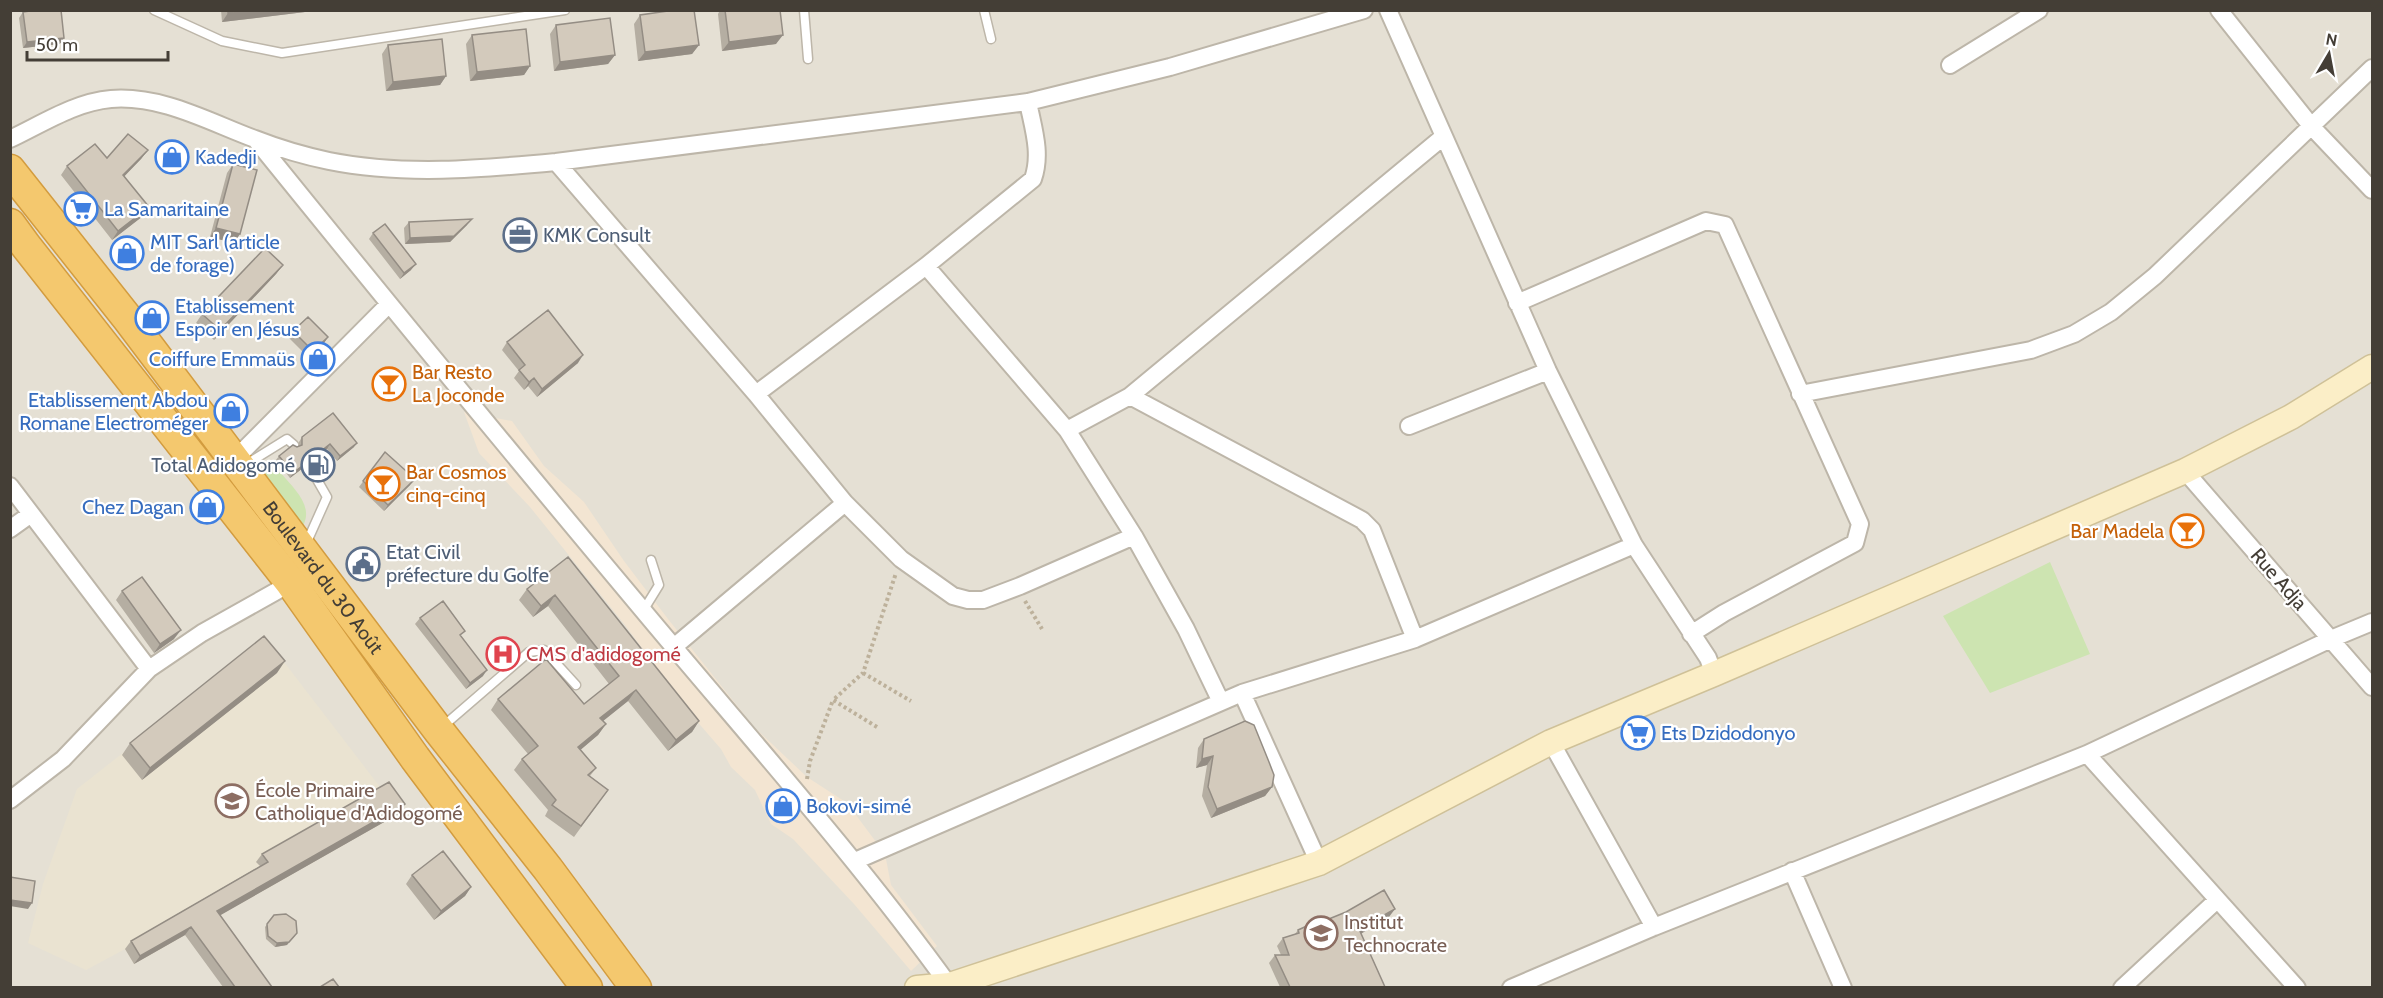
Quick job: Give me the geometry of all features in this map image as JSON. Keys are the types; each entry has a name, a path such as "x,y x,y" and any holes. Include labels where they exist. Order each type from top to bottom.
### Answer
{"highway":[{"name":"Boulevard du 30 Août","path":"10,170 55,225 439,730 549,869 636,987"},
{"path":"16,243 55,225"},
{"name":"Boulevard du 30 Août","path":"16,243 212,479 291,582 415,758 587,987"},
{"path":"212,479 238,464"}],"street":[{"path":"10,139 77,106 112,99 150,101 193,113 256,140 327,161 374,169 495,167 556,162 1028,102 1170,67 1364,10"},
{"path":"1388,10 1548,371 1634,545 1708,658 1714,674"},
{"path":"1950,65 2039,10"},
{"path":"2219,10 2312,127 2373,190"},
{"path":"1800,394 2031,350 2074,334 2111,312 2155,276 2373,68"},
{"path":"756,394 926,266 1033,179 1038,165 1038,149 1028,102"},
{"path":"1067,430 1130,396 1443,137"},
{"path":"256,140 643,611 855,861 950,987"},
{"path":"556,162 756,394 844,503 901,559 953,596 968,600 982,600 1020,586 1134,536"},
{"path":"1517,303 1706,221 1725,225 1860,524 1856,543 1724,613 1691,634"},
{"path":"926,266 1067,430 1134,536 1186,629 1221,702"},
{"path":"238,464 389,304"},
{"path":"917,987 950,987 1319,863 1551,742 2185,471 2291,417 2373,367"},
{"path":"1409,426 1548,371"},
{"path":"1130,396 1368,524 1415,639"},
{"name":"Rue Adja","path":"2185,471 2373,687"},
{"path":"10,486 149,669"},
{"path":"675,646 844,503"},
{"path":"10,529 31,514"},
{"path":"855,861 1242,693 1415,639 1634,545"},
{"path":"10,800 63,759 149,669 202,633 291,582"},
{"path":"1511,987 1792,871 2087,754 2331,639 2373,622"},
{"path":"1242,693 1319,863"},
{"path":"1551,742 1654,927"},
{"path":"2087,754 2297,987"},
{"path":"1792,871 1843,987"},
{"path":"2122,987 2217,900"}],"lane":[{"path":"154,10 222,41 282,53 565,10"},
{"path":"804,10 808,59"},
{"path":"984,10 991,39"},
{"path":"238,464 287,439 294,445"},
{"path":"303,549 327,497 308,464"},
{"path":"643,611 659,585 651,560"},
{"path":"439,730 529,652 537,649 544,650 576,685"}],"path":[{"path":"804,800 810,762 833,700 863,673 901,559"},
{"path":"1020,586 1028,608 1042,629"},
{"path":"863,673 911,701"},
{"path":"833,700 877,727"}],"shaded area":[{"path":"11,11 2372,11 2372,987 11,987"},
{"path":"464,412 512,421 544,466 584,502 624,561 754,727 807,777 847,803 885,854 891,885 937,946 911,971 854,904 793,839 771,824 755,790 731,767 721,749 688,711 625,625 530,507 479,453"},
{"name":"École Primaire Catholique d'Adidogomé","path":"267,640 400,813 134,964 125,949 86,970 28,943 43,884 77,789"}],"green space":[{"path":"261,470 281,473 301,497 306,511 303,526 300,527"},
{"path":"2050,562 2090,654 1990,693 1943,616"}],"building":[{"path":"61,10 64,38 27,42 23,12"},
{"path":"228,10 248,10 228,13"},
{"path":"694,10 699,45 645,52 640,15"},
{"path":"725,10 780,10 783,35 729,42"},
{"path":"610,18 615,55 560,62 556,25"},
{"path":"526,29 530,66 477,72 472,35"},
{"path":"442,39 446,76 393,82 388,45"},
{"path":"128,134 148,150 123,175 149,207 118,231 67,166 95,144 107,158"},
{"path":"233,164 257,170 240,234 216,228"},
{"path":"472,219 454,236 410,238 409,222"},
{"path":"385,224 416,264 404,273 373,233"},
{"path":"265,248 283,265 220,330 202,314"},
{"path":"548,310 583,355 542,389 534,378 529,382 519,370 525,365 507,342"},
{"path":"308,317 328,337 313,351 293,331"},
{"path":"333,413 357,443 340,456 330,444 316,455 309,454 305,459 306,463 293,473 279,456 293,445 297,447 302,445 302,437"},
{"path":"385,452 415,479 388,505 363,481"},
{"path":"568,557 699,721 676,740 636,690 600,718 606,724 578,747 596,768 588,775 608,790 581,826 552,805 556,800 522,759 538,746 498,699 546,659 584,704 619,676 555,595 541,606 527,589"},
{"path":"142,577 181,630 160,644 122,591"},
{"path":"443,601 465,631 460,635 487,670 470,683 420,618"},
{"path":"264,636 285,661 150,768 130,743"},
{"path":"1245,721 1254,725 1274,775 1272,787 1217,809 1208,787 1213,756 1202,759 1204,739"},
{"path":"389,782 405,804 217,911 272,987 235,987 191,927 140,956 131,941 268,862 262,854"},
{"path":"443,851 471,887 441,911 412,875"},
{"path":"10,877 35,881 32,903 10,900"},
{"path":"1384,890 1395,909 1359,929 1385,987 1290,987 1275,955 1289,955 1283,938 1299,933 1298,930 1318,921 1319,923 1346,912"},
{"path":"286,914 296,921 297,933 289,942 277,943 268,936 267,924 274,915"},
{"path":"333,979 339,987 320,987"}],"place":[{"name":"Kadedji","path":"172,157"},
{"name":"La Samaritaine","path":"81,209"},
{"name":"KMK Consult","path":"520,235"},
{"name":"MIT Sarl (article de forage)","path":"127,253"},
{"name":"Etablissement Espoir en Jésus","path":"152,318"},
{"name":"Coiffure Emmaüs","path":"318,359"},
{"name":"Bar Resto La Joconde","path":"389,384"},
{"name":"Etablissement Abdou Romane Electroméger","path":"231,411"},
{"name":"Total Adidogomé","path":"318,465"},
{"name":"Bar Cosmos cinq-cinq","path":"383,484"},
{"name":"Chez Dagan","path":"207,507"},
{"name":"Bar Madela","path":"2187,531"},
{"name":"Etat Civil préfecture du Golfe","path":"363,564"},
{"name":"CMS d'adidogomé","path":"503,654"},
{"name":"Ets Dzidodonyo","path":"1638,733"},
{"name":"École Primaire Catholique d'Adidogomé","path":"232,801"},
{"name":"Bokovi-simé","path":"783,806"},
{"name":"Institut Technocrate","path":"1321,933"}]}
